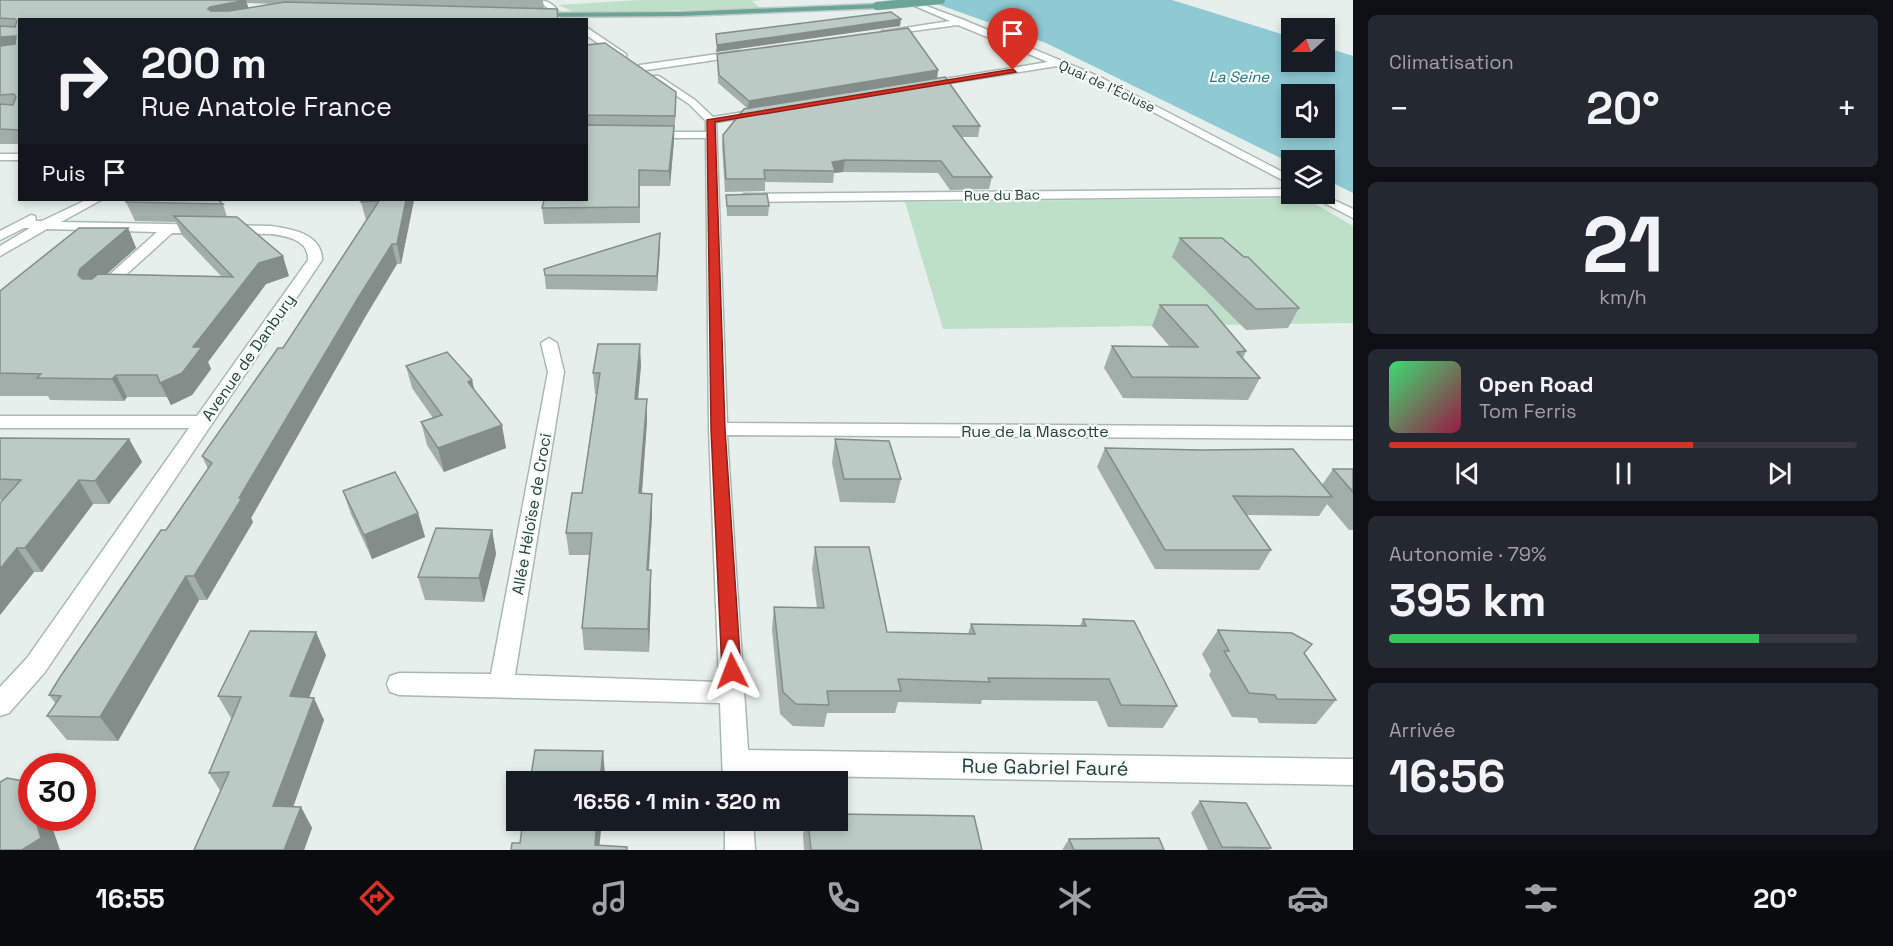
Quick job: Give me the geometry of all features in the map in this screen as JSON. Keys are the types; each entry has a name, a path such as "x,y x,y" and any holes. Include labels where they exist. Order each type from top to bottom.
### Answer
{"main road":[{"path":"633,23 710,21 941,0"},
{"path":"526,17 539,15 583,18 877,6"},
{"path":"588,28 598,26"}],"street":[{"path":"541,0 554,10 557,16"},
{"name":"Quai de l'Écluse","path":"904,0 1060,63 1176,119 1281,176"},
{"path":"871,35 961,22"},
{"path":"588,33 692,102 711,128 724,198 718,429 737,771"},
{"path":"640,68 744,53"},
{"path":"920,86 1060,63"},
{"path":"643,135 711,128 769,111"},
{"path":"0,157 18,157"},
{"name":"Rue du Bac","path":"724,198 1281,193"},
{"path":"0,236 68,201"},
{"path":"0,252 44,225 93,201"},
{"path":"1333,204 1353,214"},
{"name":"Avenue de Danbury","path":"0,705 36,665 202,422 308,273 315,258 313,249 307,242 288,232 252,229 20,224"},
{"path":"97,294 169,229"},
{"name":"Allée Héloïse de Croci","path":"501,685 556,372 549,343"},
{"path":"0,422 202,422"},
{"name":"Rue de la Mascotte","path":"718,429 1353,433"},
{"path":"399,684 733,693"},
{"name":"Rue Gabriel Fauré","path":"848,772 1353,772"},
{"path":"739,831 740,850"}],"green space":[{"path":"640,0 762,0 752,1 760,8 577,13 558,5"},
{"path":"1281,198 1281,204 1315,204 1353,226 1353,323 943,329 905,202"}],"water":[{"name":"La Seine","path":"926,0 1172,0 1281,34 1281,72 1335,72 1335,50 1353,56 1353,193 1335,184 1335,150 1281,150 1281,158 1046,43"}],"building":[{"path":"0,0 246,0 208,9 229,11 285,2 557,9 558,18 18,18 18,130 0,129 0,104 13,105 16,97 14,94 0,95 0,46 15,44 16,36 0,37 0,26 15,27 17,21 0,18"},
{"path":"891,12 901,19 717,45 716,34"},
{"path":"908,28 938,70 749,101 719,75 717,54"},
{"path":"605,43 676,92 675,116 588,115 588,45"},
{"path":"945,77 980,126 953,126 992,177 953,177 941,161 845,160 832,162 835,171 764,170 765,179 726,179 723,135 744,109"},
{"path":"588,125 674,126 669,171 639,170 639,207 542,208 544,201 588,201"},
{"path":"767,194 769,206 727,206 726,195"},
{"path":"219,201 223,204 126,202"},
{"path":"379,201 406,201 397,244 392,244 358,298 194,576 186,576 100,717 47,716 61,696 49,695 60,677 161,530 166,530 212,463 202,456 278,348 283,348"},
{"path":"174,216 237,217 283,256 259,263 193,347 202,347 182,373 160,383 157,375 116,375 112,379 37,378 41,374 0,373 0,291 79,228 128,228 80,269 78,275 82,279 92,279 98,274 233,277"},
{"path":"660,233 657,276 545,275 544,269"},
{"path":"1180,238 1222,238 1244,257 1248,257 1299,308 1256,309"},
{"path":"1160,305 1207,305 1246,351 1237,352 1260,378 1132,377 1112,346 1198,347"},
{"path":"598,344 640,344 635,399 647,399 639,493 652,494 647,570 651,570 648,629 582,628 592,533 566,533 572,493 582,493 600,373 593,373"},
{"path":"447,352 472,380 468,382 502,425 438,448 421,422 442,415 406,366"},
{"path":"0,438 129,439 95,481 79,480 25,548 17,548 0,569 0,503 21,480 0,479"},
{"path":"835,439 889,441 901,479 844,479"},
{"path":"1105,448 1293,449 1332,497 1233,496 1271,550 1165,550"},
{"path":"1333,469 1353,469 1353,492"},
{"path":"395,472 418,513 364,535 343,491"},
{"path":"436,528 492,530 479,578 418,577"},
{"path":"815,547 869,547 887,632 975,634 971,624 1086,626 1083,619 1134,621 1177,706 1121,705 1109,679 988,678 990,682 898,679 901,691 827,691 829,705 796,704 783,692 774,607 824,608"},
{"path":"1218,630 1292,633 1312,644 1304,653 1336,700 1277,699 1275,695 1249,693 1224,651 1229,651"},
{"path":"250,631 316,632 290,696 314,698 273,806 301,807 284,850 194,850 229,772 209,773 241,697 218,696"},
{"path":"535,750 603,751 601,771 532,771"},
{"path":"7,778 18,780 18,831 39,831 41,838 22,850 0,850 0,782"},
{"path":"1200,801 1246,803 1271,848 1222,847"},
{"path":"848,814 974,816 982,850 811,850 809,831 848,831"},
{"path":"522,831 596,831 595,845 627,847 627,850 511,850 512,843 520,843"},
{"path":"1159,838 1164,850 1074,850 1069,839"}],"route":[{"path":"732,671 718,429 711,120 1013,70"}]}
